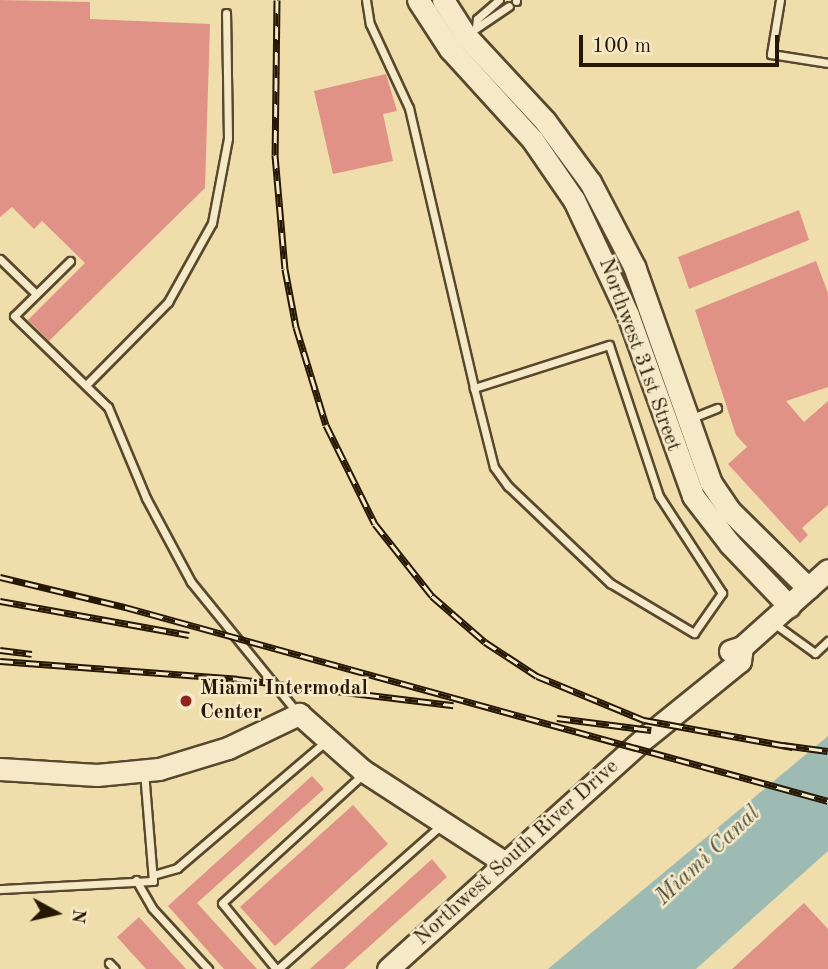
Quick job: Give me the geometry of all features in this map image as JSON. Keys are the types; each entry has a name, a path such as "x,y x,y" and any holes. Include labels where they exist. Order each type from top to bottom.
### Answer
{"street":[{"name":"Northwest 31st Street","path":"418,0 464,37 559,137 603,202 642,284 688,419 720,498 808,589"},
{"name":"Northwest 31st Street","path":"443,0 464,37 574,200 628,315 665,427 702,511 789,606"},
{"path":"665,427 688,419"},
{"name":"Northwest South River Drive","path":"388,969 646,737 740,661 742,647 828,570"},
{"path":"0,769 74,775 144,772 218,751 299,714 365,772 505,863"}],"lane":[{"path":"366,0 370,24 409,108 474,388 494,467 508,486 610,583 694,633 722,593 659,496 609,345 474,388"},
{"path":"464,37 477,19 499,0"},
{"path":"780,0 771,54 828,63"},
{"path":"464,37 483,27 514,2"},
{"path":"86,385 168,302 212,223 228,138 226,13"},
{"path":"0,259 36,294"},
{"path":"70,261 14,316 109,410 146,498 191,582 299,714"},
{"path":"688,419 718,408"},
{"path":"771,622 815,653 828,641"},
{"path":"153,875 177,868 327,740"},
{"path":"0,889 153,881 144,772"},
{"path":"365,772 222,903 277,969 444,823"},
{"path":"136,880 152,908 208,969"}],"water":[{"name":"Miami Canal","path":"828,736 828,851 696,969 548,969"}],"building":[{"path":"0,0 90,2 90,19 210,24 205,188 49,341 28,320 85,263 42,221 34,229 12,207 0,217"},
{"path":"386,74 397,111 383,114 393,161 333,174 314,91"},
{"path":"799,210 809,240 689,289 678,257"},
{"path":"816,261 828,293 828,387 786,401 804,422 828,401 828,505 802,528 808,535 800,543 728,464 747,447 736,435 695,310"},
{"path":"312,776 324,789 197,903 257,969 224,969 168,906"},
{"path":"353,805 388,844 275,946 240,907"},
{"path":"432,859 447,877 344,969 310,969"},
{"path":"804,903 828,929 828,969 732,969"},
{"path":"139,917 186,969 146,969 117,937"}],"railway":[{"path":"277,0 275,155 285,269 296,327 326,425 375,524 432,596 485,642 537,676 644,720 793,747"},
{"path":"0,577 125,607 828,801"},
{"path":"0,601 189,635"},
{"path":"0,650 32,654"},
{"path":"0,661 237,679 453,705"},
{"path":"557,718 651,730"},
{"path":"783,745 828,751"}],"place":[{"name":"Miami Intermodal Center","path":"186,701"}]}
